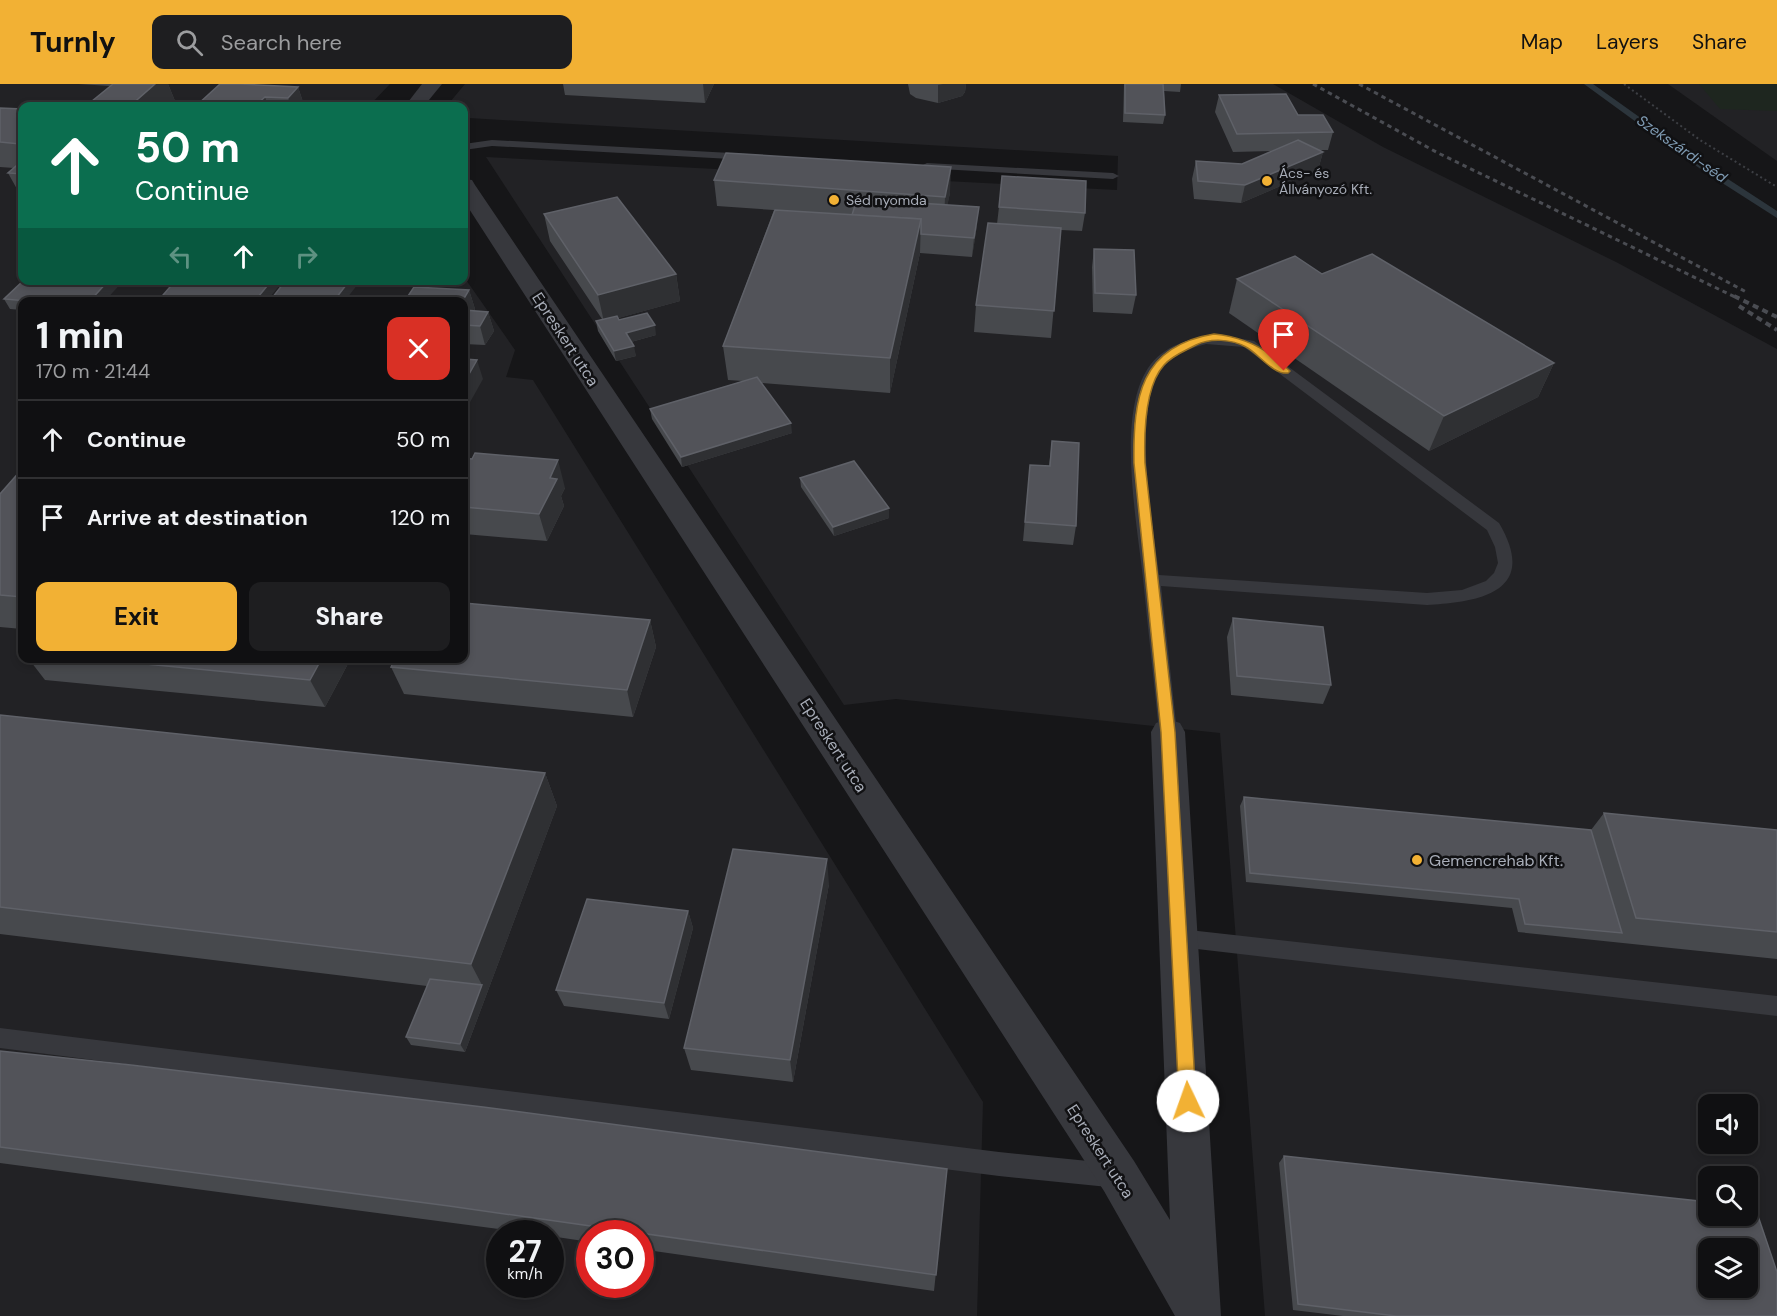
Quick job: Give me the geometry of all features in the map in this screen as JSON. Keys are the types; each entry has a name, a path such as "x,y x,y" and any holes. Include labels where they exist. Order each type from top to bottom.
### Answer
{"street":[{"path":"417,102 432,84"},
{"name":"Epreskert utca","path":"468,191 1119,1176 1197,1313"},
{"name":"Epreskert utca","path":"1168,732 1197,1313"}],"lane":[{"path":"468,146 492,143 767,158"},
{"path":"910,165 1113,176"},
{"path":"1152,580 1427,599 1459,598 1496,584 1505,572 1506,558 1503,542 1493,527 1249,344 1233,339 1214,338 1186,345 1160,363 1149,379 1139,431 1139,463 1168,732"},
{"path":"1180,938 1777,1006"},
{"path":"0,1038 999,1164 1119,1176"}],"path":[{"path":"1624,84 1700,140 1777,188"}],"shaded area":[{"path":"0,84 390,84 373,102 18,102 18,285 468,285 468,283 515,350 506,377 533,380 983,1102 977,1316 0,1316"},
{"path":"465,84 1273,84 1383,147 1618,263 1777,349 1777,1316 1265,1316 1220,733 896,699 844,705 486,157 1117,190 1118,156 469,118 468,102 450,102"},
{"path":"1668,84 1777,84 1777,161"},
{"path":"1699,84 1777,84 1777,111 1720,109"}],"building":[{"path":"113,84 155,84 135,102 91,102"},
{"path":"220,84 298,87 288,98 265,97 259,102 200,102"},
{"path":"1125,84 1163,84 1165,115 1125,113"},
{"path":"1286,94 1298,115 1323,115 1333,132 1237,134 1219,95"},
{"path":"0,108 18,109 18,144 0,142"},
{"path":"1298,140 1323,152 1245,185 1198,181 1196,161 1242,164"},
{"path":"726,153 951,167 945,197 714,180"},
{"path":"18,164 18,174 8,173"},
{"path":"1002,176 1086,181 1085,213 999,207"},
{"path":"617,197 676,274 598,295 544,214"},
{"path":"857,199 979,207 974,238 921,234 921,219 852,215"},
{"path":"775,210 921,219 890,358 723,346"},
{"path":"988,223 1061,228 1054,311 976,305"},
{"path":"1094,249 1134,250 1136,295 1095,293"},
{"path":"1372,254 1554,363 1444,416 1237,279 1295,256 1322,274"},
{"path":"19,285 104,285 94,297 4,299"},
{"path":"172,285 268,285 258,297 161,297"},
{"path":"282,285 346,285 337,297 273,297"},
{"path":"414,287 469,290 465,297 407,297"},
{"path":"468,310 488,312 480,326 468,325"},
{"path":"647,313 655,325 626,333 634,346 614,351 596,321 617,316 619,320"},
{"path":"468,359 477,360 468,376"},
{"path":"757,377 791,423 681,457 650,409"},
{"path":"1052,441 1079,443 1076,526 1025,522 1030,465 1050,466"},
{"path":"475,453 558,460 550,478 557,479 539,514 468,507 468,458 472,459"},
{"path":"854,461 889,508 833,527 800,478"},
{"path":"18,474 18,597 0,595 0,494"},
{"path":"468,603 650,620 627,690 391,667 393,663 468,663"},
{"path":"1233,618 1323,627 1331,685 1237,676"},
{"path":"135,663 319,663 310,680"},
{"path":"0,715 545,773 471,964 0,907"},
{"name":"Gemencrehab Kft.","path":"1244,797 1591,830 1622,933 1525,924 1519,899 1250,873"},
{"path":"1604,813 1777,830 1777,932 1636,918"},
{"path":"733,849 827,859 790,1060 684,1048"},
{"path":"587,899 688,911 664,1003 556,990"},
{"path":"430,979 482,985 460,1044 406,1037"},
{"path":"0,1051 483,1107 947,1169 936,1275 654,1235 654,1220 576,1220 576,1224 564,1222 564,1220 548,1220 0,1147"},
{"path":"1284,1156 1698,1201 1698,1226 1758,1226 1758,1216 1777,1272 1777,1316 1396,1316 1298,1304"}],"waterway":[{"name":"Szekszárdi-séd","path":"1588,84 1705,168 1777,215"}],"railway":[{"path":"1313,84 1438,153 1737,298"},
{"path":"1359,84 1748,293"},
{"path":"1734,296 1777,317"},
{"path":"1739,306 1777,330"}],"place":[{"name":"Ács- és Állványozó Kft.","path":"1267,181"},
{"name":"Séd nyomda","path":"834,200"},
{"name":"Gemencrehab Kft.","path":"1417,860"}],"route":[{"path":"1188,1101 1168,732 1139,463 1139,431 1149,379 1160,363 1171,353 1198,340 1233,339 1249,344 1284,371"}]}
